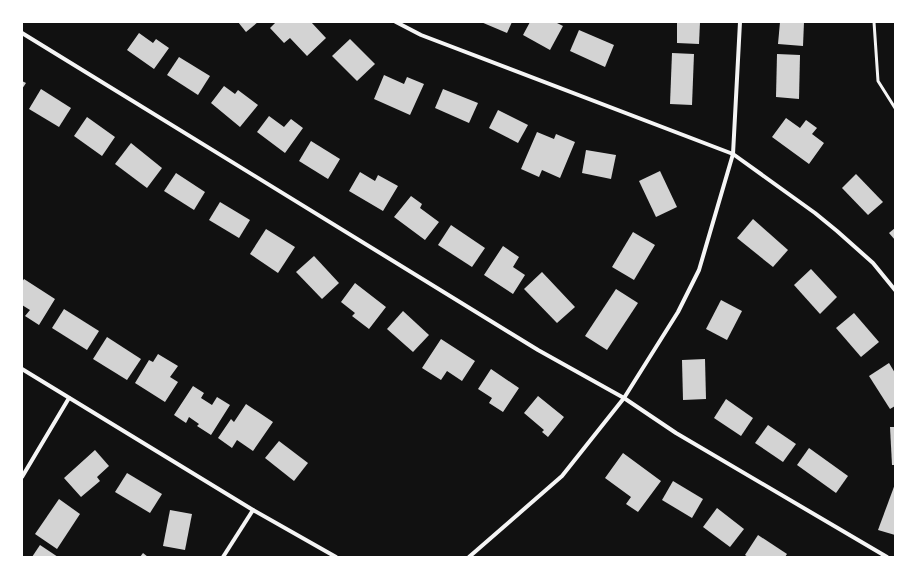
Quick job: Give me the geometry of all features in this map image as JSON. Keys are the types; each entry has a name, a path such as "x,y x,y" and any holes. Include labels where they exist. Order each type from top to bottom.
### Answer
{"street":[{"path":"396,22 421,35 733,154 815,213 837,231 873,263 895,290"},
{"path":"470,557 562,476 624,398 678,312 699,270 733,154 740,22"},
{"path":"22,33 525,342 624,398 676,433 887,557"},
{"path":"22,369 253,510 336,557"},
{"path":"22,477 70,398"},
{"path":"223,557 253,510"}],"lane":[{"path":"874,22 878,81 895,108"}],"building":[{"path":"238,22 258,22 246,32"},
{"path":"276,22 311,22 326,38 307,56 290,38 284,43 270,28"},
{"path":"481,22 512,22 507,33"},
{"path":"530,22 555,22 563,26 550,50 523,35"},
{"path":"677,22 700,22 699,44 677,43"},
{"path":"780,22 804,22 803,46 778,44"},
{"path":"579,30 614,45 605,67 570,51"},
{"path":"139,33 153,43 156,39 169,48 154,69 127,50"},
{"path":"350,39 375,64 357,81 332,56"},
{"path":"672,53 694,54 692,105 670,104"},
{"path":"777,54 800,55 799,99 776,97"},
{"path":"179,57 210,76 198,95 167,75"},
{"path":"384,75 404,84 407,77 424,84 410,115 374,99"},
{"path":"22,81 26,83 22,89"},
{"path":"224,86 235,94 238,90 258,105 240,127 211,103"},
{"path":"41,89 71,108 59,127 29,109"},
{"path":"443,89 478,103 469,123 435,108"},
{"path":"498,110 528,125 518,143 489,128"},
{"path":"269,116 284,127 291,119 303,128 285,153 257,132"},
{"path":"87,117 115,137 102,156 74,136"},
{"path":"786,118 800,128 806,120 817,128 812,134 824,143 809,164 772,137"},
{"path":"537,132 554,139 556,134 575,142 560,178 542,170 539,177 521,169"},
{"path":"311,141 340,159 328,179 299,161"},
{"path":"131,143 162,168 147,188 115,164"},
{"path":"586,150 616,155 611,179 582,173"},
{"path":"660,171 677,207 656,217 639,181"},
{"path":"360,172 375,181 378,175 398,186 383,211 349,191"},
{"path":"176,173 205,192 194,210 164,191"},
{"path":"856,174 883,202 868,215 842,188"},
{"path":"411,196 422,204 420,208 439,222 425,240 394,217"},
{"path":"220,202 250,220 239,238 209,220"},
{"path":"753,219 788,250 773,267 737,238"},
{"path":"451,225 485,248 472,267 438,245"},
{"path":"895,228 895,240 889,233"},
{"path":"266,229 295,247 278,273 250,254"},
{"path":"633,232 655,245 634,280 612,267"},
{"path":"503,246 519,257 513,267 525,275 513,294 484,275"},
{"path":"314,256 339,283 322,299 296,272"},
{"path":"811,269 837,297 820,314 794,285"},
{"path":"542,272 575,307 557,323 524,289"},
{"path":"24,279 55,299 39,325 25,316 30,310 22,305 22,282"},
{"path":"355,283 386,307 369,329 352,316 355,313 341,302"},
{"path":"616,289 638,303 607,350 585,336"},
{"path":"721,300 742,311 727,340 706,329"},
{"path":"64,309 99,331 87,350 52,328"},
{"path":"403,311 429,335 413,352 387,329"},
{"path":"854,313 879,342 861,357 836,328"},
{"path":"107,337 141,359 127,380 93,359"},
{"path":"441,339 475,361 462,381 447,371 441,380 422,368"},
{"path":"158,354 178,366 170,377 178,382 165,402 135,383 149,360 153,362"},
{"path":"705,359 706,399 683,400 682,360"},
{"path":"889,363 895,373 895,406 890,409 869,376"},
{"path":"491,369 519,388 503,412 489,403 492,398 478,389"},
{"path":"193,386 204,393 201,398 212,405 217,397 230,405 211,435 197,426 199,424 189,417 186,423 174,415"},
{"path":"538,396 564,417 548,437 542,432 544,430 524,413"},
{"path":"726,399 753,418 741,436 714,418"},
{"path":"246,404 273,422 253,451 237,440 232,448 218,438 231,419 234,422"},
{"path":"768,425 796,444 783,462 755,443"},
{"path":"890,427 895,427 895,465 892,465"},
{"path":"279,441 308,463 294,481 265,458"},
{"path":"809,448 848,476 836,493 797,465"},
{"path":"95,450 109,466 97,477 100,481 81,497 64,478"},
{"path":"623,453 661,481 638,512 626,504 631,497 605,478"},
{"path":"127,473 162,494 150,513 115,492"},
{"path":"673,481 703,499 692,518 662,500"},
{"path":"895,484 895,535 878,530"},
{"path":"59,499 80,514 57,549 35,534"},
{"path":"717,508 744,529 730,547 703,527"},
{"path":"170,510 192,514 185,550 163,546"},
{"path":"758,535 787,554 785,557 748,557 745,555"},
{"path":"40,545 58,557 32,557"},
{"path":"143,553 148,557 140,557"}]}
